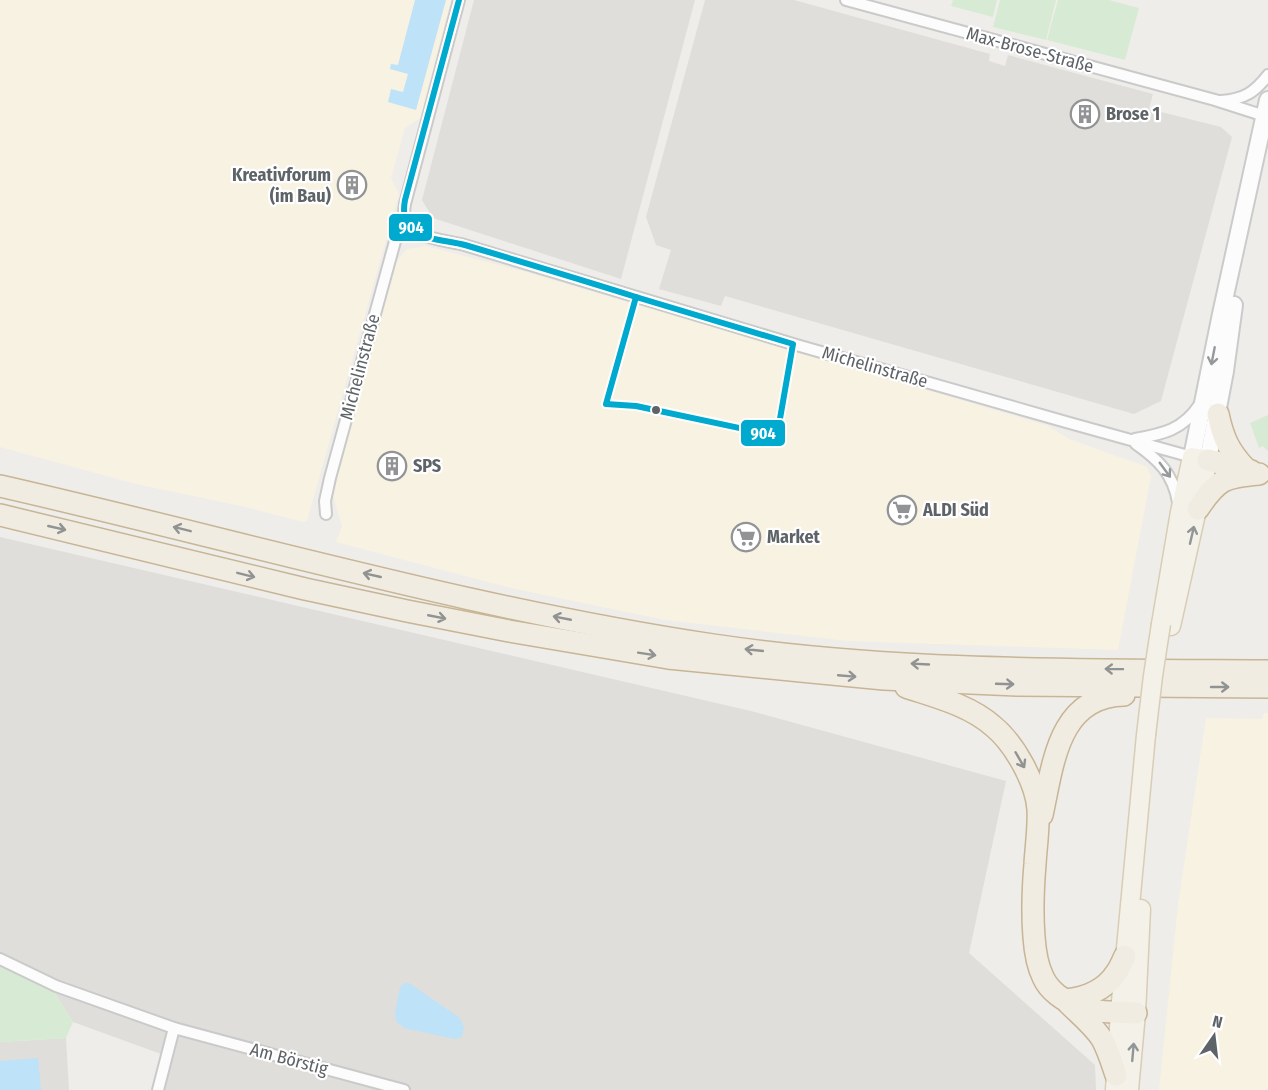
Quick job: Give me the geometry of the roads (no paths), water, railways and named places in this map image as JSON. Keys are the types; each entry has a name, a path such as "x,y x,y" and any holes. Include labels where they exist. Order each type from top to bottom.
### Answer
{"highway":[{"path":"1218,414 1225,440 1234,456 1258,474"},
{"path":"1200,458 1258,474"},
{"path":"1189,510 1216,486 1233,476 1258,474"},
{"path":"0,486 510,608 632,632 716,645 824,657 944,665 1268,671"},
{"path":"0,515 305,589 509,631 668,658 884,679 1017,685 1268,687"},
{"path":"1194,671 1236,665 1268,656"},
{"path":"884,679 964,708 994,726 1011,744 1027,772 1038,807 1033,923 1036,956 1043,978 1050,988 1066,1000 1097,1032 1108,1051 1120,1085"},
{"path":"1038,836 1058,747 1062,735 1078,712 1105,697 1141,695 1172,686"},
{"path":"1066,1000 1076,999 1100,990 1116,973 1125,956"},
{"path":"1066,1000 1088,1009 1128,1013"}],"main road":[{"path":"1128,1013 1125,956 1151,736 1163,676 1166,625 1200,458 1204,397 1267,111"},
{"path":"1200,458 1218,414 1232,316 1268,139"},
{"path":"1120,1085 1147,832 1151,736"}],"street":[{"name":"Michelinstraße","path":"459,0 409,186 404,216 407,225 418,233 783,340 1200,458"},
{"name":"Max-Brose-Straße","path":"846,0 1216,100 1267,111"},
{"path":"1216,100 1243,98 1257,90 1268,75"},
{"name":"Michelinstraße","path":"326,514 325,501 330,478 394,244 397,234 407,225"},
{"path":"1131,440 1168,432 1180,426 1193,415 1204,397"},
{"path":"1131,440 1160,463 1189,510"},
{"name":"Am Börstig","path":"0,959 56,986 174,1028 405,1090"},
{"path":"158,1090 174,1028"}],"water":[{"path":"415,0 446,0 416,110 388,102 391,89 403,92 408,74 390,69 391,64 398,65"},
{"path":"409,983 460,1018 464,1028 462,1037 454,1039 404,1028 396,1021 395,1013 400,987"},
{"path":"38,1058 41,1090 0,1090 0,1061"}],"place":[{"name":"Brose 1","path":"1085,114"},
{"name":"Kreativforum (im Bau)","path":"352,185"},
{"name":"SPS","path":"392,466"},
{"name":"ALDI Süd","path":"902,510"},
{"name":"Market","path":"746,537"}]}
